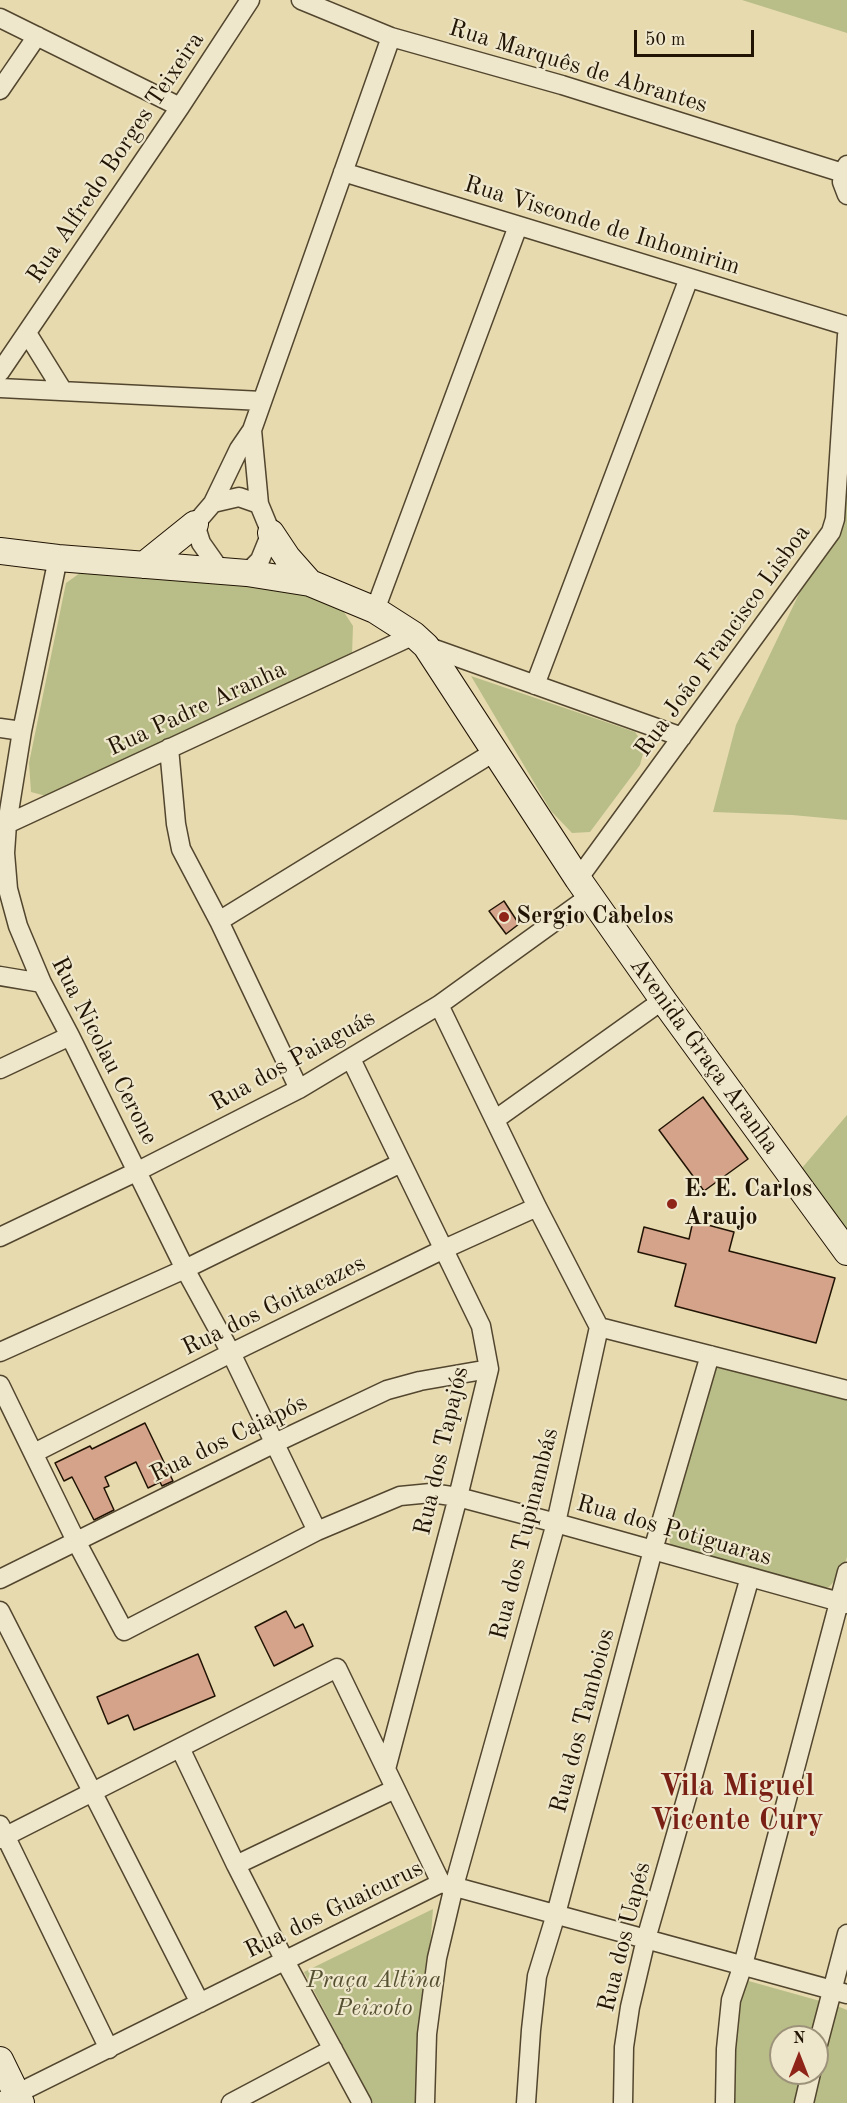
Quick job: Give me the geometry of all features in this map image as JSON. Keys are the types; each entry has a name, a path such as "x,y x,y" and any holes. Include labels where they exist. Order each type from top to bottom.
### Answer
{"street":[{"name":"Rua Alfredo Borges Teixeira","path":"0,372 250,0"},
{"name":"Rua Marquês de Abrantes","path":"301,0 391,37 845,169"},
{"path":"0,18 180,107"},
{"path":"0,90 37,36"},
{"path":"144,565 195,524 213,502 239,449 252,430 391,37"},
{"path":"845,169 842,182 847,195"},
{"name":"Rua Visconde de Inhomirim","path":"343,172 847,326"},
{"path":"375,610 518,226"},
{"path":"535,685 689,278"},
{"path":"27,333 63,392"},
{"name":"Rua João Francisco Lisboa","path":"584,888 682,737 831,532 835,519 847,335"},
{"path":"0,388 262,401"},
{"path":"252,430 259,504 287,557 310,583"},
{"path":"213,502 239,497 259,504"},
{"path":"195,524 201,543 220,570"},
{"path":"247,573 260,560 272,532"},
{"path":"0,551 58,558 220,570 310,583 375,610 420,641 682,737"},
{"name":"Rua Nicolau Cerone","path":"58,558 3,824 8,889 18,926 42,983 186,1269 231,1353 317,1531"},
{"name":"Rua Padre Aranha","path":"3,824 169,748 420,641"},
{"name":"Avenida Graça Aranha","path":"420,641 584,888 847,1252"},
{"path":"0,728 22,730"},
{"path":"169,748 176,824 181,849 219,921 300,1089"},
{"path":"219,921 494,752"},
{"name":"Rua dos Paiaguás","path":"0,1236 138,1171 300,1089 351,1059 439,1005 584,888"},
{"path":"0,976 42,983"},
{"path":"496,1119 663,1000"},
{"path":"439,1005 537,1207 599,1327 847,1390"},
{"path":"0,1069 70,1036"},
{"name":"Rua dos Tapajós","path":"351,1059 481,1326 489,1369 458,1497 386,1769"},
{"path":"0,1352 186,1269 401,1163"},
{"name":"Rua dos Goitacazes","path":"34,1454 231,1353 442,1250 537,1207"},
{"name":"Rua dos Tupinambás","path":"424,2103 427,2034 448,1885 556,1523 599,1327"},
{"name":"Rua dos Tamboios","path":"526,2103 537,1976 556,1914 653,1550 710,1355"},
{"name":"Rua dos Caiapós","path":"0,1579 387,1390 420,1381 489,1369"},
{"path":"0,1384 76,1541"},
{"name":"Rua dos Potiguaras","path":"76,1541 124,1631 317,1531 400,1496 431,1493 458,1497 556,1523 843,1603"},
{"path":"725,2103 726,2049 731,2000 743,1965 843,1603 847,1572"},
{"name":"Rua dos Uapés","path":"623,2103 624,2047 628,2018 646,1939 750,1577"},
{"path":"0,1611 200,2003"},
{"path":"109,2049 2,1834 92,1793 337,1668 395,1789 448,1885"},
{"path":"180,1748 285,1961 362,2103"},
{"path":"236,1865 395,1789"},
{"name":"Rua dos Guaicurus","path":"13,2100 200,2003 448,1885 839,1992"},
{"path":"826,2025 839,1992 847,1934"},
{"path":"231,2103 333,2049"},
{"path":"0,2061 13,2100"},
{"path":"804,2103 808,2085"}],"green space":[{"path":"742,0 847,0 847,33"},
{"path":"847,335 847,820 713,812 736,725 835,519"},
{"path":"80,573 290,587 342,609 353,626 352,655 50,797 31,792 29,763 66,583"},
{"path":"471,676 635,732 645,746 640,765 590,832 572,833 551,811"},
{"path":"847,1115 847,1229 802,1168"},
{"path":"719,1365 847,1400 847,1557 842,1573 829,1587 813,1589 682,1553 670,1544 667,1521 712,1373"},
{"name":"Praça Altina Peixoto","path":"433,1909 418,2103 373,2103 304,1972"},
{"path":"745,1980 820,2001 814,2025 769,2025 769,2085 800,2085 795,2103 730,2103 735,2009"},
{"path":"837,2006 847,2010 847,2103 811,2103 816,2085 829,2085 829,2036"}],"building":[{"name":"Sergio Cabelos","path":"504,901 519,924 506,934 489,911"},
{"path":"703,1097 748,1159 704,1191 659,1130"},
{"path":"693,1221 734,1232 729,1251 835,1278 816,1343 675,1306 686,1264 638,1252 644,1227 689,1239"},
{"path":"145,1423 173,1481 162,1486 160,1482 148,1488 136,1462 105,1477 109,1486 104,1488 114,1510 94,1520 72,1477 64,1481 55,1463 90,1446 92,1449"},
{"path":"286,1611 295,1628 303,1624 313,1646 274,1666 255,1627"},
{"path":"198,1654 215,1696 134,1730 128,1715 108,1724 97,1697"}],"place":[{"name":"Sergio Cabelos","path":"504,917"},
{"name":"E. E. Carlos Araujo","path":"672,1204"}],"district":[{"name":"Vila Miguel Vicente Cury","path":"737,1804"}]}
